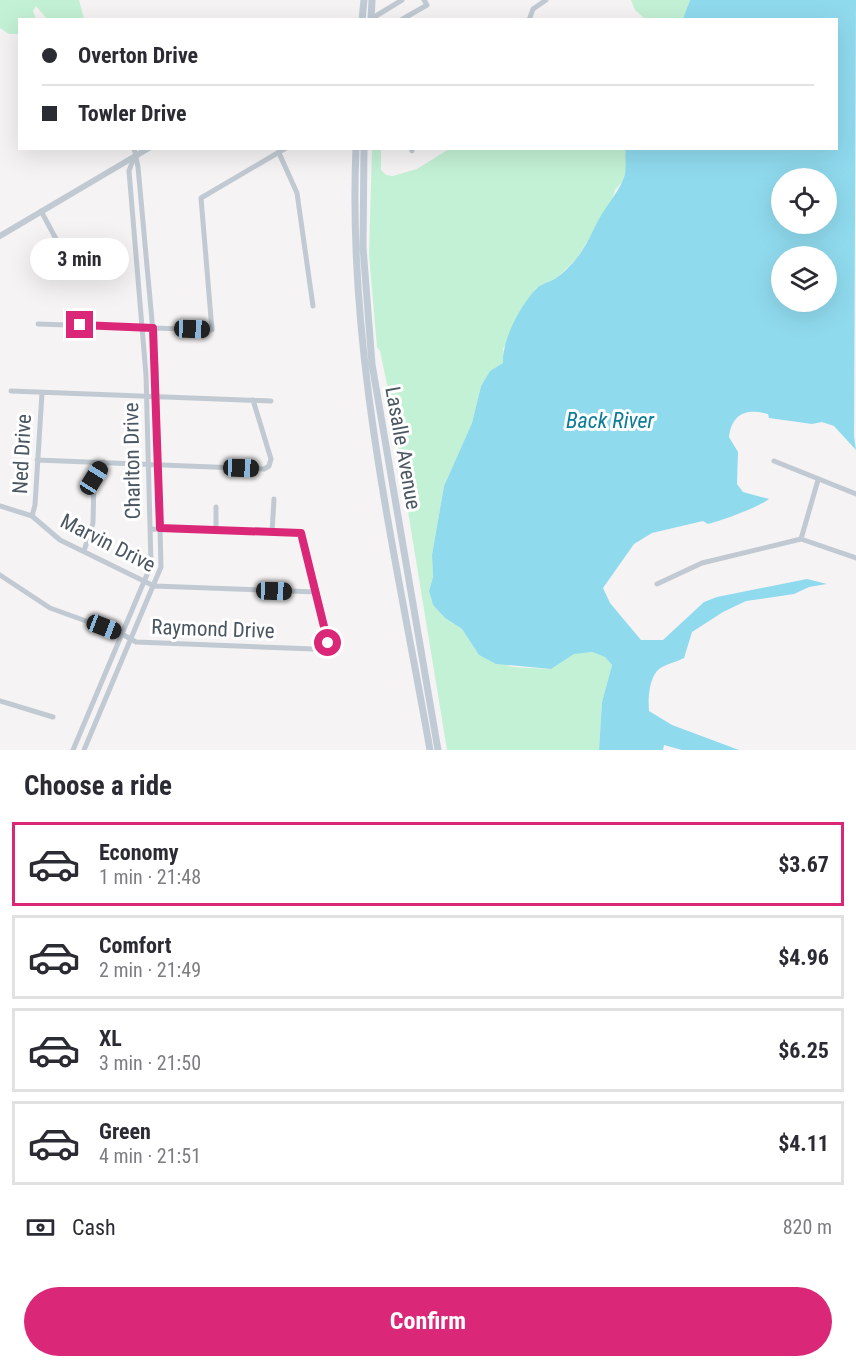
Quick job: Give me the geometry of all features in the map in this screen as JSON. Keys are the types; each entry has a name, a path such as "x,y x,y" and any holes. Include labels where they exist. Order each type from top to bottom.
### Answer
{"main road":[{"path":"362,18 364,0"},
{"path":"370,18 372,0"},
{"name":"Lasalle Avenue","path":"356,150 355,249 362,353 430,750"},
{"name":"Lasalle Avenue","path":"364,150 363,247 372,364 438,750"}],"street":[{"path":"372,18 402,0"},
{"path":"404,18 427,5 424,0"},
{"path":"530,18 534,9 546,0"},
{"name":"Charlton Drive","path":"73,750 151,562 147,397 129,171 134,150"},
{"path":"0,236 146,150"},
{"path":"38,324 212,330 201,198 283,150"},
{"path":"279,153 297,193 313,306"},
{"name":"Charlton Drive","path":"84,750 161,567 153,328 138,166 134,157"},
{"path":"41,211 62,250 64,261"},
{"path":"11,391 271,401"},
{"name":"Ned Drive","path":"32,516 36,505 42,393"},
{"path":"37,460 267,468 271,464 270,454 253,400"},
{"path":"774,461 856,494"},
{"path":"84,551 93,523 94,478 104,462"},
{"path":"801,539 818,480"},
{"path":"272,533 274,499"},
{"name":"Marvin Drive","path":"0,506 32,516 60,540 154,586 317,592"},
{"path":"216,507 216,530"},
{"path":"150,529 301,533 317,592"},
{"path":"657,584 690,567 801,539 856,558"},
{"name":"Raymond Drive","path":"0,575 50,608 141,643 314,649 325,647 328,639 317,592"},
{"path":"0,702 53,717"}],"green space":[{"path":"0,0 79,0 84,18 46,18 36,6 33,11 36,18 18,18 18,34 9,34 0,28"},
{"path":"631,0 690,0 684,18 644,18 635,10"},
{"path":"372,150 381,150 381,170 386,175 393,176 417,169 447,150 626,150 627,166 623,181 615,190 612,201 577,258 558,277 536,288 503,349 504,363 490,371 481,386 472,423 444,486 432,555 433,577 429,591 433,605 445,618 462,629 479,655 512,667 551,669 574,653 592,652 605,657 612,665 602,702 599,750 447,750 388,389 380,351 377,347 369,255"}],"water":[{"name":"Back River","path":"690,0 856,0 854,437 856,450 834,426 822,422 812,424 769,418 768,414 760,412 741,415 733,423 729,437 738,452 737,484 743,492 769,499 749,510 722,520 708,524 703,521 652,533 634,544 603,588 610,603 641,640 663,640 704,602 717,597 807,579 827,584 809,587 794,594 746,601 723,612 692,632 684,658 662,667 654,675 649,693 649,711 672,725 739,750 682,750 664,745 663,750 599,750 602,702 612,665 605,657 592,652 574,654 551,669 496,664 479,655 462,629 445,618 433,605 429,591 433,577 432,555 444,486 472,423 481,386 490,371 503,363 505,344 509,334 530,296 538,287 564,272 576,259 623,180 626,150 838,150 838,18 683,18"}],"route":[{"path":"80,325 153,328 157,384 160,528 301,533 324,619 328,643"}]}
